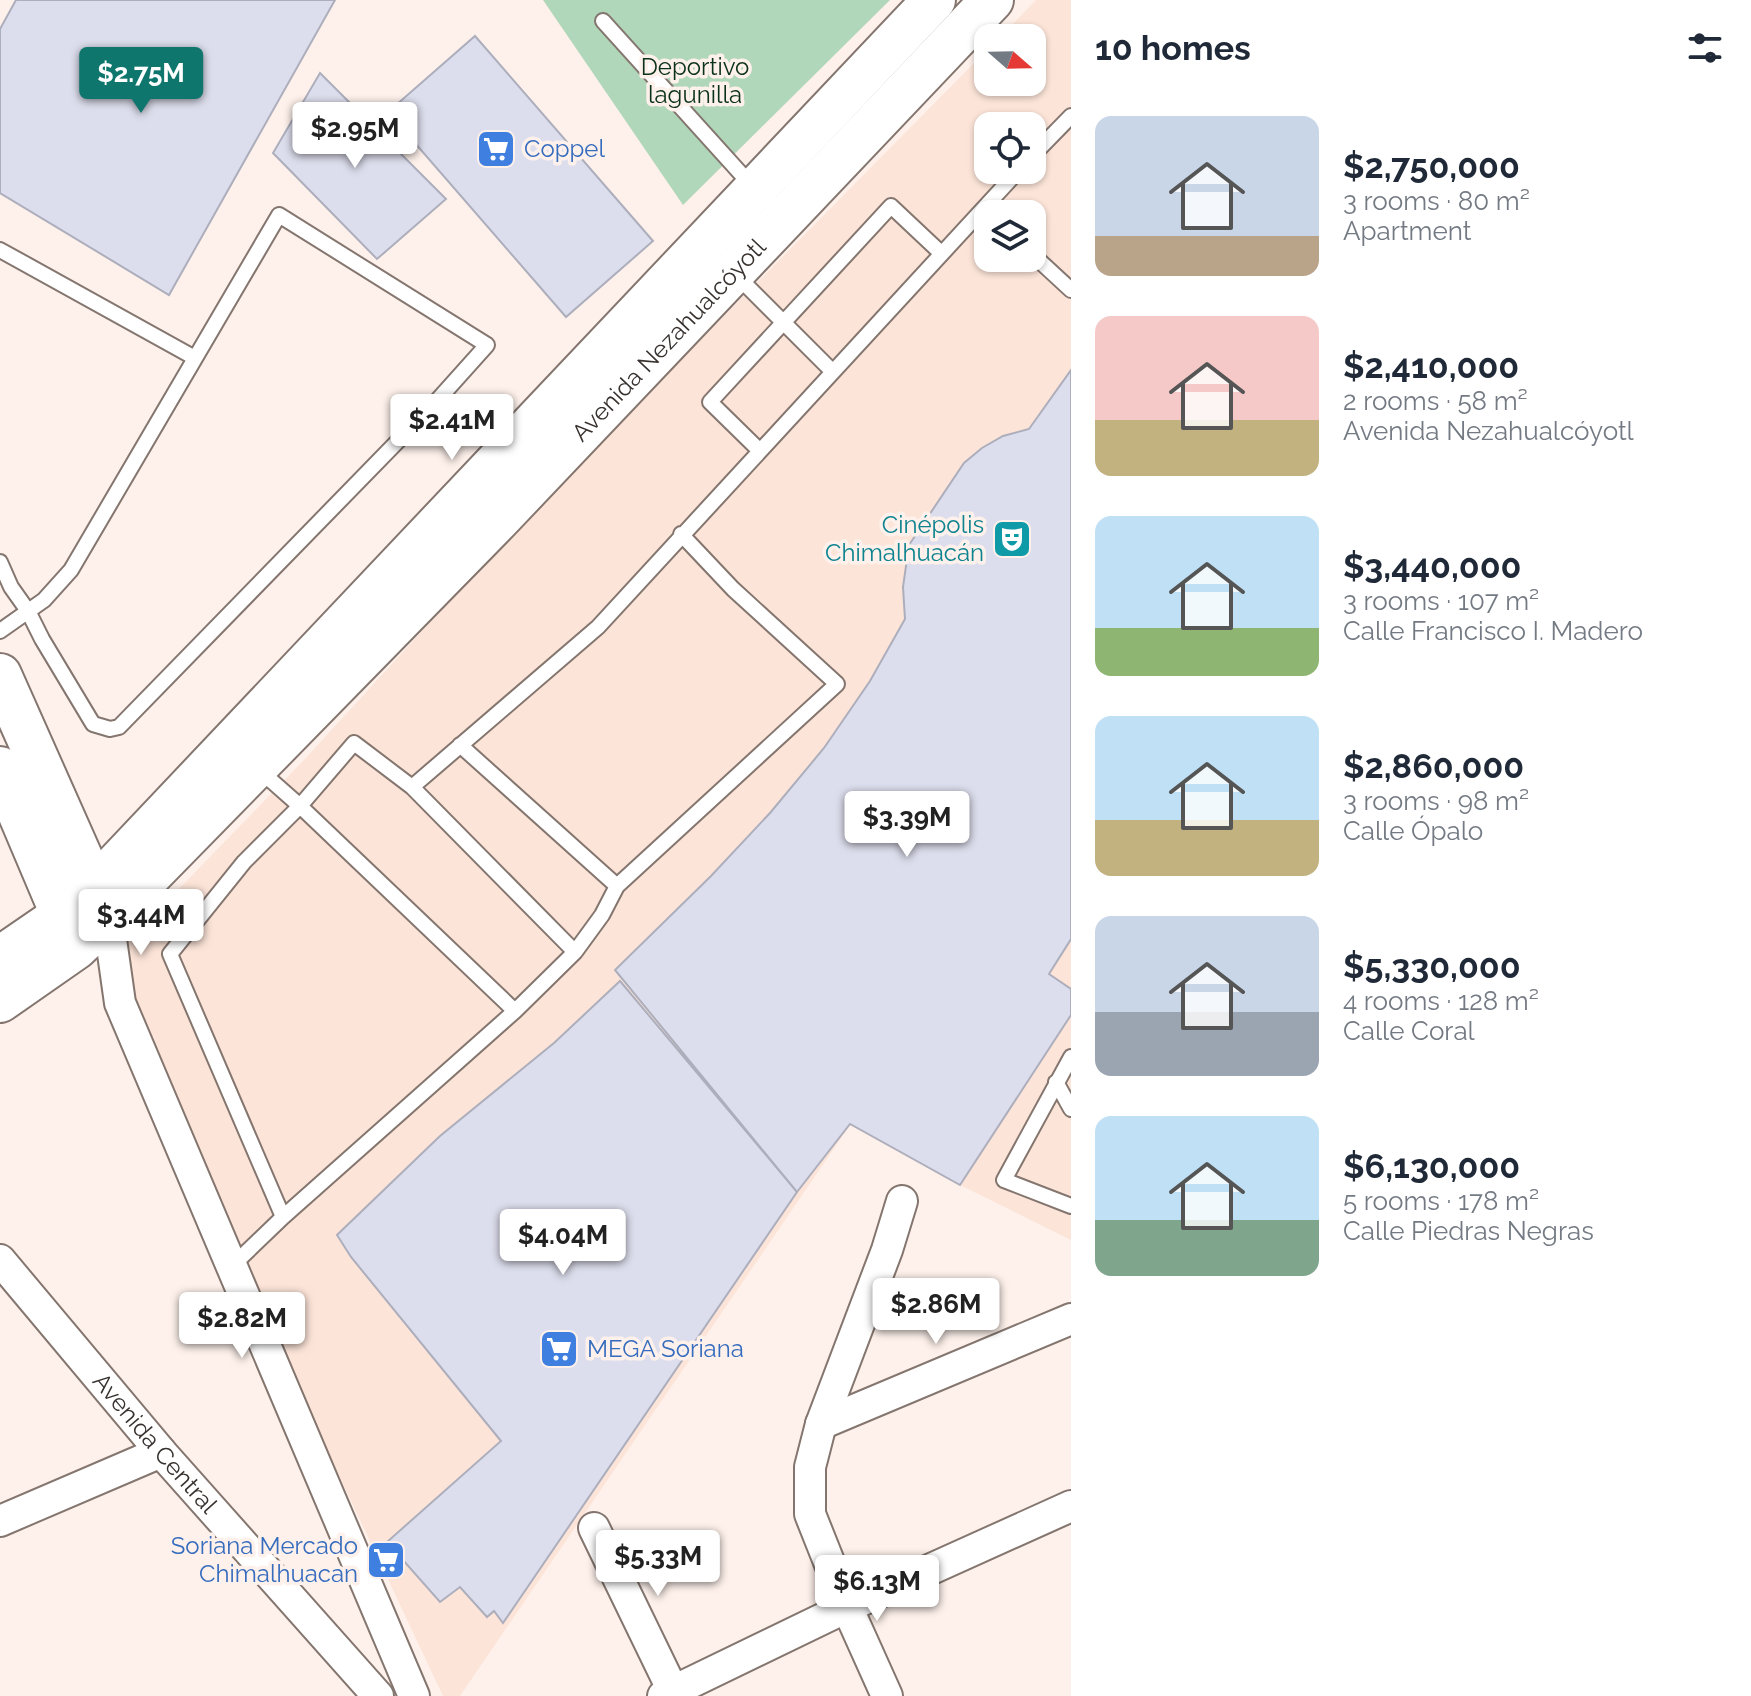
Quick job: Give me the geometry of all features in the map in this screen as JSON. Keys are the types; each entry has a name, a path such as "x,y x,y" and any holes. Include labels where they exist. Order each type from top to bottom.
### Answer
{"main road":[{"name":"Avenida Nezahualcóyotl","path":"0,958 86,917 509,450 934,0"},
{"name":"Avenida Nezahualcóyotl","path":"0,1001 86,917 256,767 510,507 992,0"},
{"path":"0,675 86,917"},
{"path":"0,768 86,917"}],"street":[{"path":"86,917 120,1003"},
{"path":"86,917 414,1696"},
{"path":"887,1696 810,1514 810,1467 821,1424 887,1250 902,1201"},
{"name":"Avenida Central","path":"0,1260 161,1452 378,1696"},
{"path":"821,1424 1071,1319"},
{"path":"0,1521 161,1452"},
{"path":"594,1528 668,1694 847,1607 1071,1506"}],"lane":[{"path":"603,21 755,189"},
{"path":"1046,142 1071,116"},
{"path":"995,200 1008,184"},
{"path":"759,450 710,402 891,206 941,253"},
{"path":"0,562 11,587 28,611 93,724 110,729 119,727 435,403 487,345 279,215 71,570 44,600 28,611 0,631"},
{"path":"412,787 598,627 941,253 974,223"},
{"path":"0,250 195,358"},
{"path":"1046,267 1071,290"},
{"path":"733,272 832,371"},
{"path":"435,403 509,450"},
{"path":"232,1266 515,1011 575,952 602,915 617,886 837,684 733,589 681,534"},
{"path":"283,1217 170,954 244,862 300,806 354,743 412,787 575,952"},
{"path":"460,745 617,886"},
{"path":"256,767 515,1011"},
{"path":"1071,1057 1004,1180 1071,1206"},
{"path":"1056,1082 1071,1109"}],"shaded area":[{"path":"1036,0 1071,0 1071,1240 960,1185 850,1125 460,1696 443,1696 262,1312 232,1266 99,971 303,761 542,500 974,63 974,96 1046,96 1046,24 1013,24"}],"green space":[{"name":"Deportivo lagunilla","path":"543,0 890,0 683,205"}],"building":[{"path":"16,0 335,0 169,295 0,193 0,29"},
{"name":"Coppel","path":"475,36 653,241 566,317 388,112"},
{"path":"320,73 446,199 377,259 273,153"},
{"path":"1071,370 1071,939 1049,974 1071,989 1071,1015 960,1185 850,1124 797,1192 615,970 711,876 770,813 824,748 870,681 905,619 903,587 909,545 964,463 1003,436 1029,429"},
{"name":"MEGA Soriana","path":"620,981 797,1192 503,1623 494,1611 487,1617 460,1587 440,1602 387,1542 501,1441 351,1257 337,1235 440,1136 554,1043"}],"place":[{"name":"Coppel","path":"496,149"},
{"name":"Cinépolis Chimalhuacán","path":"1012,539"},
{"name":"MEGA Soriana","path":"559,1349"},
{"name":"Soriana Mercado Chimalhuacan","path":"386,1560"}]}
